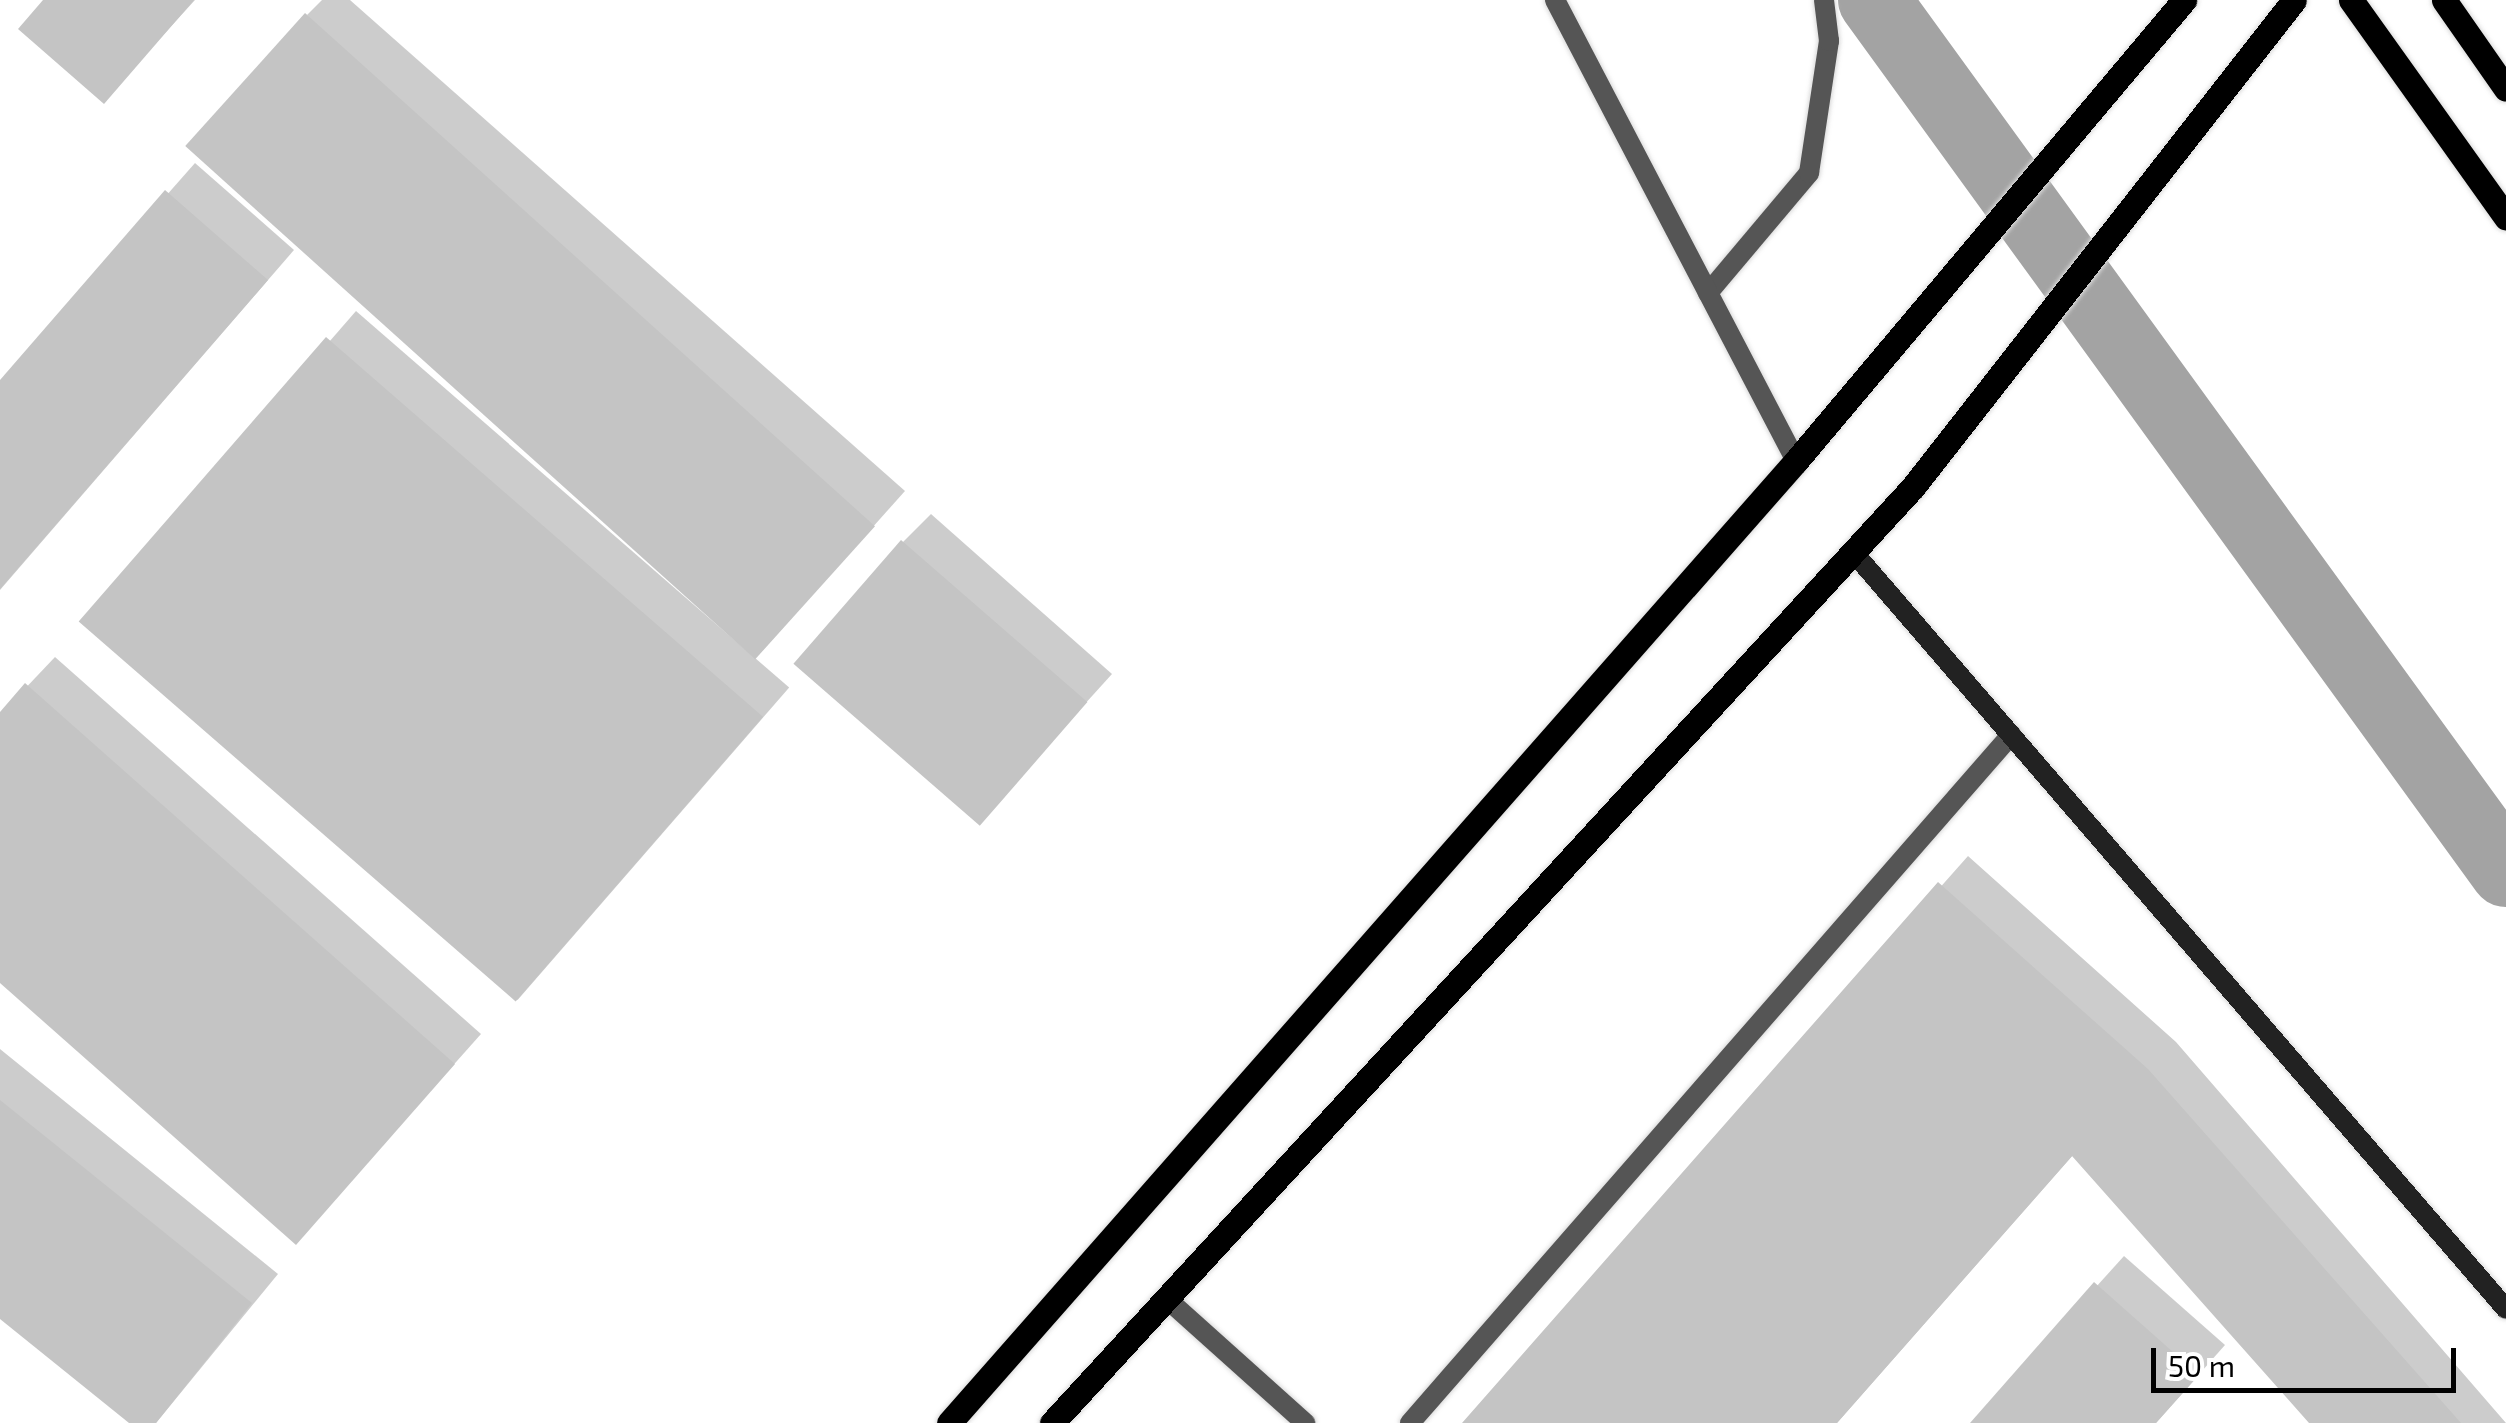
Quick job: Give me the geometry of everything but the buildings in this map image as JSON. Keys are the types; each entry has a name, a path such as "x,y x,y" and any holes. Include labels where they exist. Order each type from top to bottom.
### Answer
{"main road":[{"path":"949,1423 1796,461 2184,0"},
{"path":"1052,1423 1913,487 2199,131 2294,0"},
{"path":"2351,0 2506,217"},
{"path":"2444,0 2506,88"}],"street":[{"path":"1554,0 1796,461"},
{"path":"1708,293 1809,174 1829,41 1824,0"},
{"path":"1854,553 2506,1309"},
{"path":"1410,1423 2011,735"},
{"path":"1166,1298 1305,1423"}],"waterway":[{"path":"1874,0 2506,871"}]}
